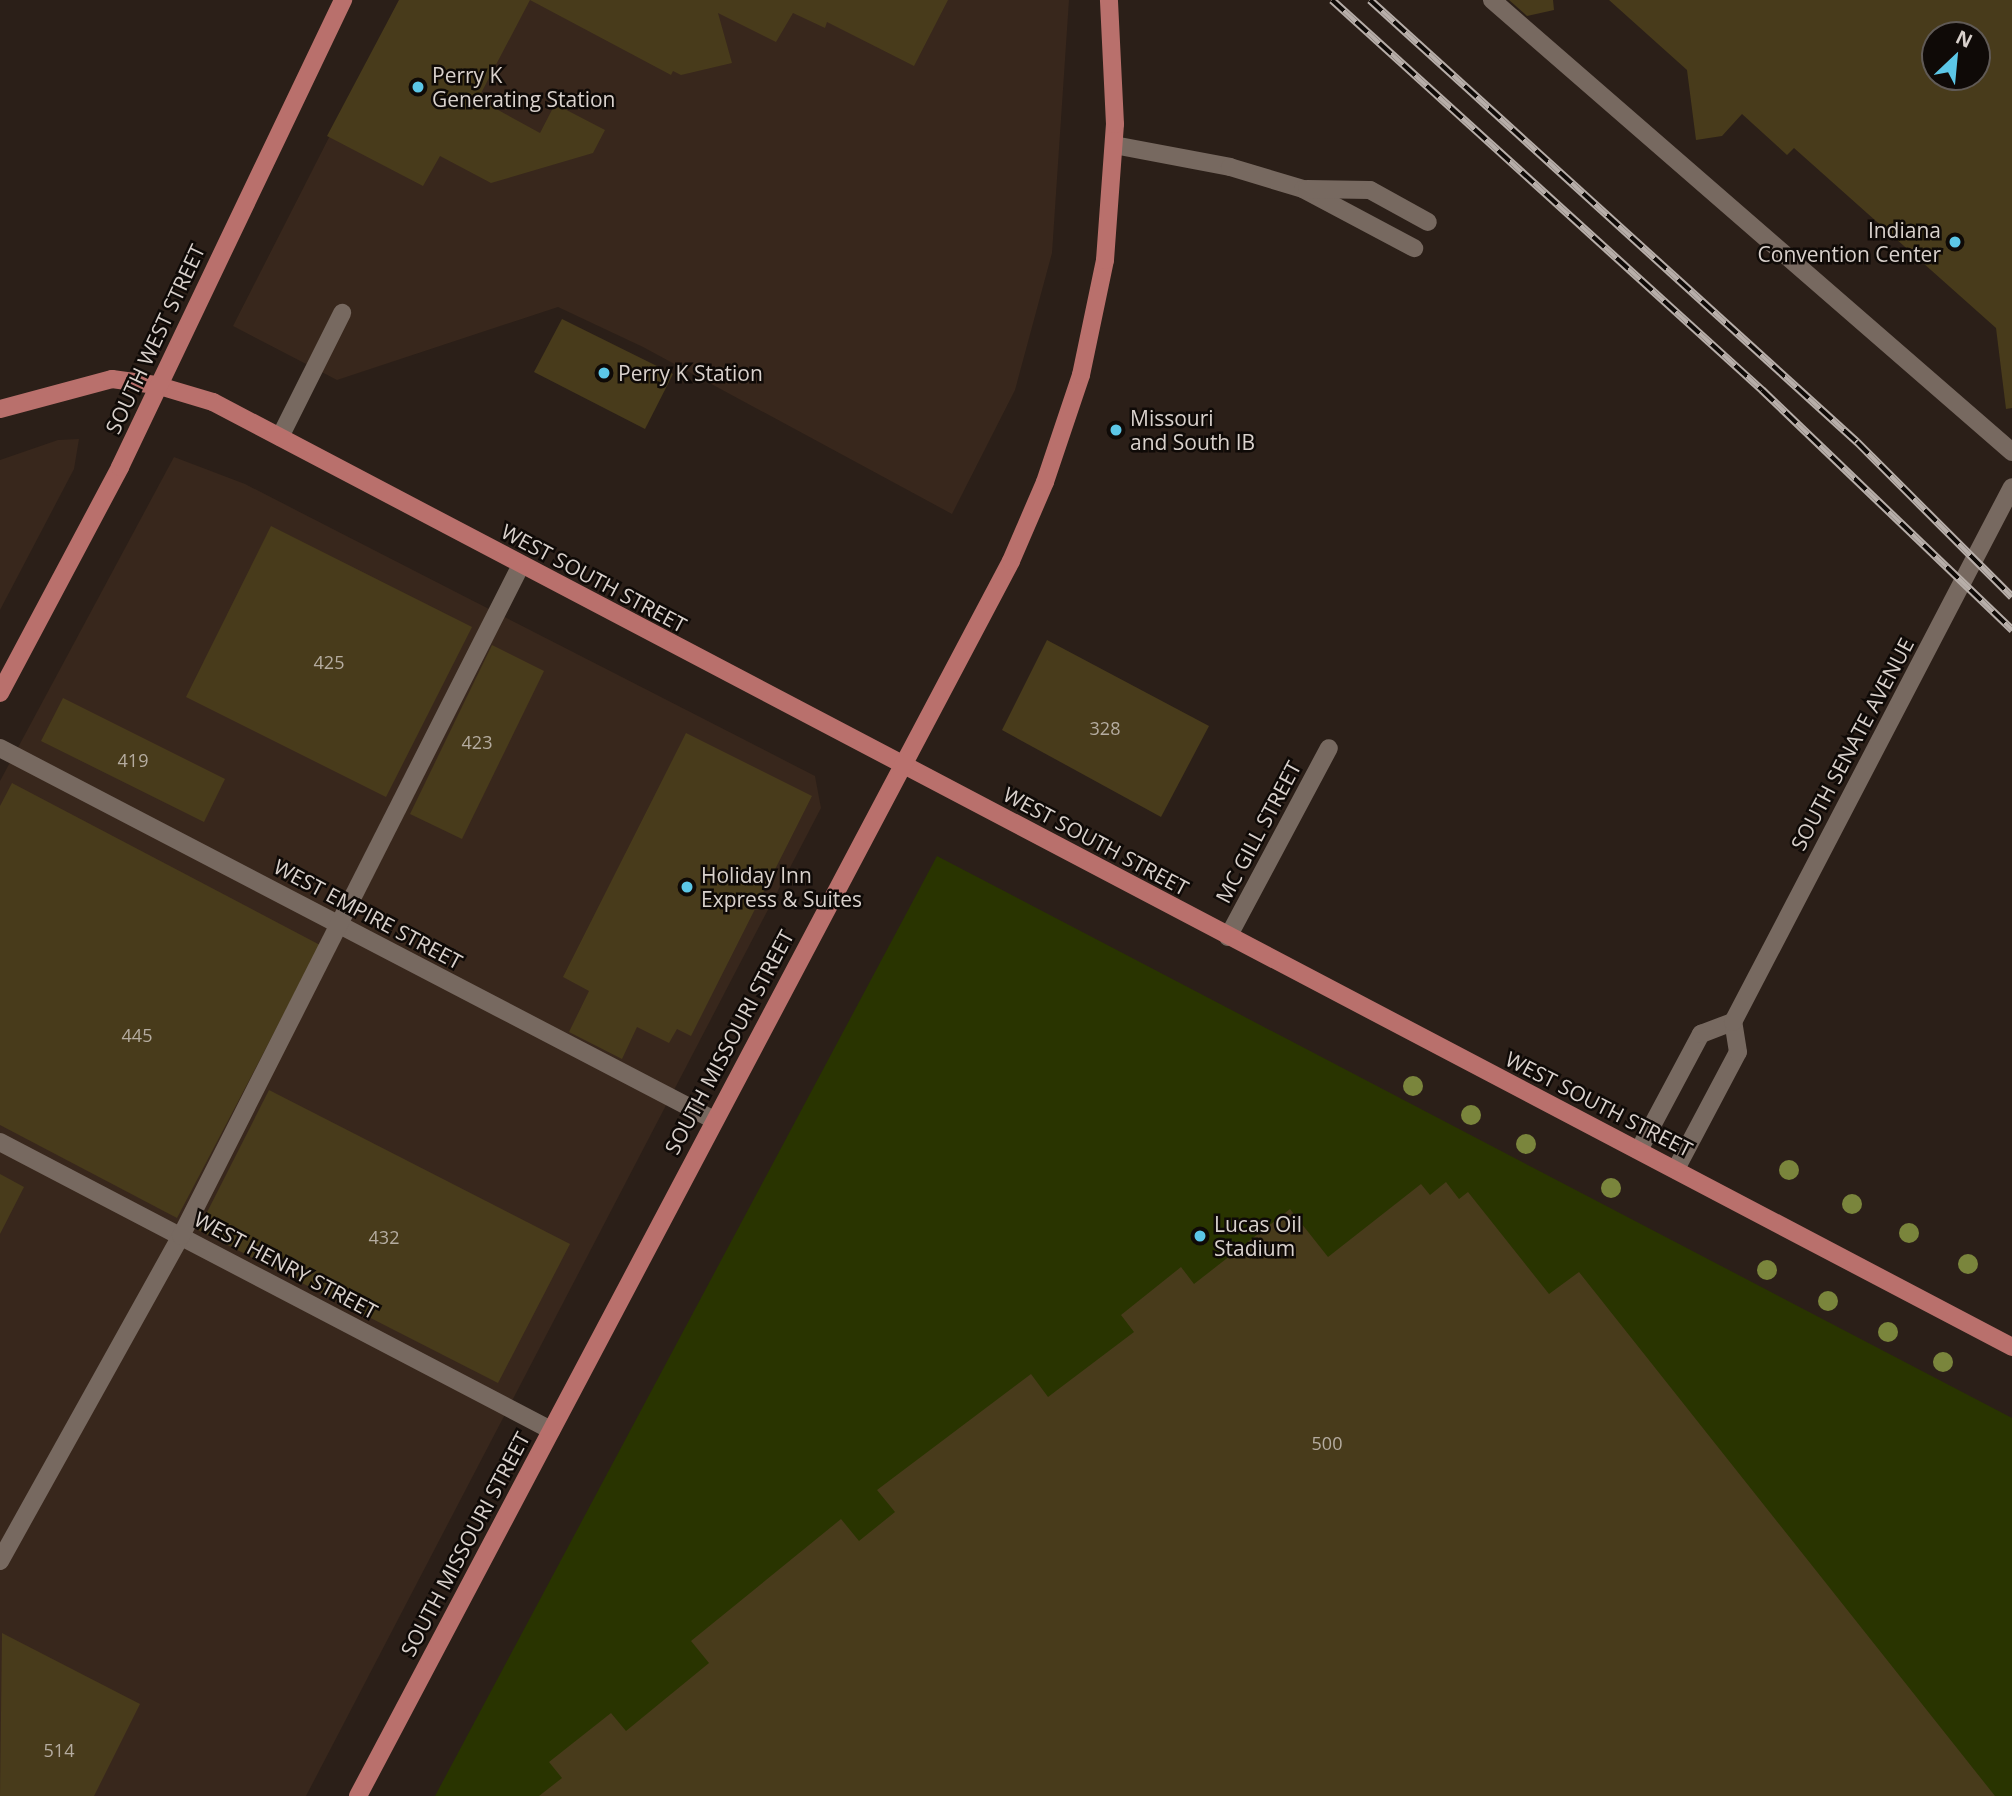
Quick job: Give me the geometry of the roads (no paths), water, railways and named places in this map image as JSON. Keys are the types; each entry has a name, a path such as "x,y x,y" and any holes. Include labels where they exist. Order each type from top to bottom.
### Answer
{"main road":[{"name":"SOUTH WEST STREET","path":"0,693 120,467 156,384 343,0"},
{"name":"SOUTH MISSOURI STREET","path":"358,1796 1011,561 1067,421 1099,296 1114,145 1109,0"},
{"name":"WEST SOUTH STREET","path":"0,409 112,379 156,384 213,402 2012,1347"}],"street":[{"path":"1492,0 2012,452"},
{"path":"1114,145 1230,167 1303,189 1415,248"},
{"path":"1303,189 1370,190 1429,222"},
{"path":"280,438 342,313"},
{"name":"SOUTH SENATE AVENUE","path":"1733,1022 2012,487"},
{"path":"1,1557 181,1236 521,565"},
{"name":"WEST EMPIRE STREET","path":"0,748 714,1120"},
{"name":"MC GILL STREET","path":"1228,937 1329,748"},
{"path":"1639,1150 1701,1034 1733,1022 1738,1052 1676,1169"},
{"name":"WEST HENRY STREET","path":"0,1142 551,1430"}],"railway":[{"path":"1332,0 1762,390 2012,630"},
{"path":"1370,0 1857,442 2012,597"}],"place":[{"name":"Perry K Generating Station","path":"418,87"},
{"name":"Indiana Convention Center","path":"1955,242"},
{"name":"Perry K Station","path":"604,373"},
{"name":"Missouri and South IB","path":"1116,430"},
{"name":"Holiday Inn Express & Suites","path":"687,887"},
{"name":"Lucas Oil Stadium","path":"1200,1236"}]}
